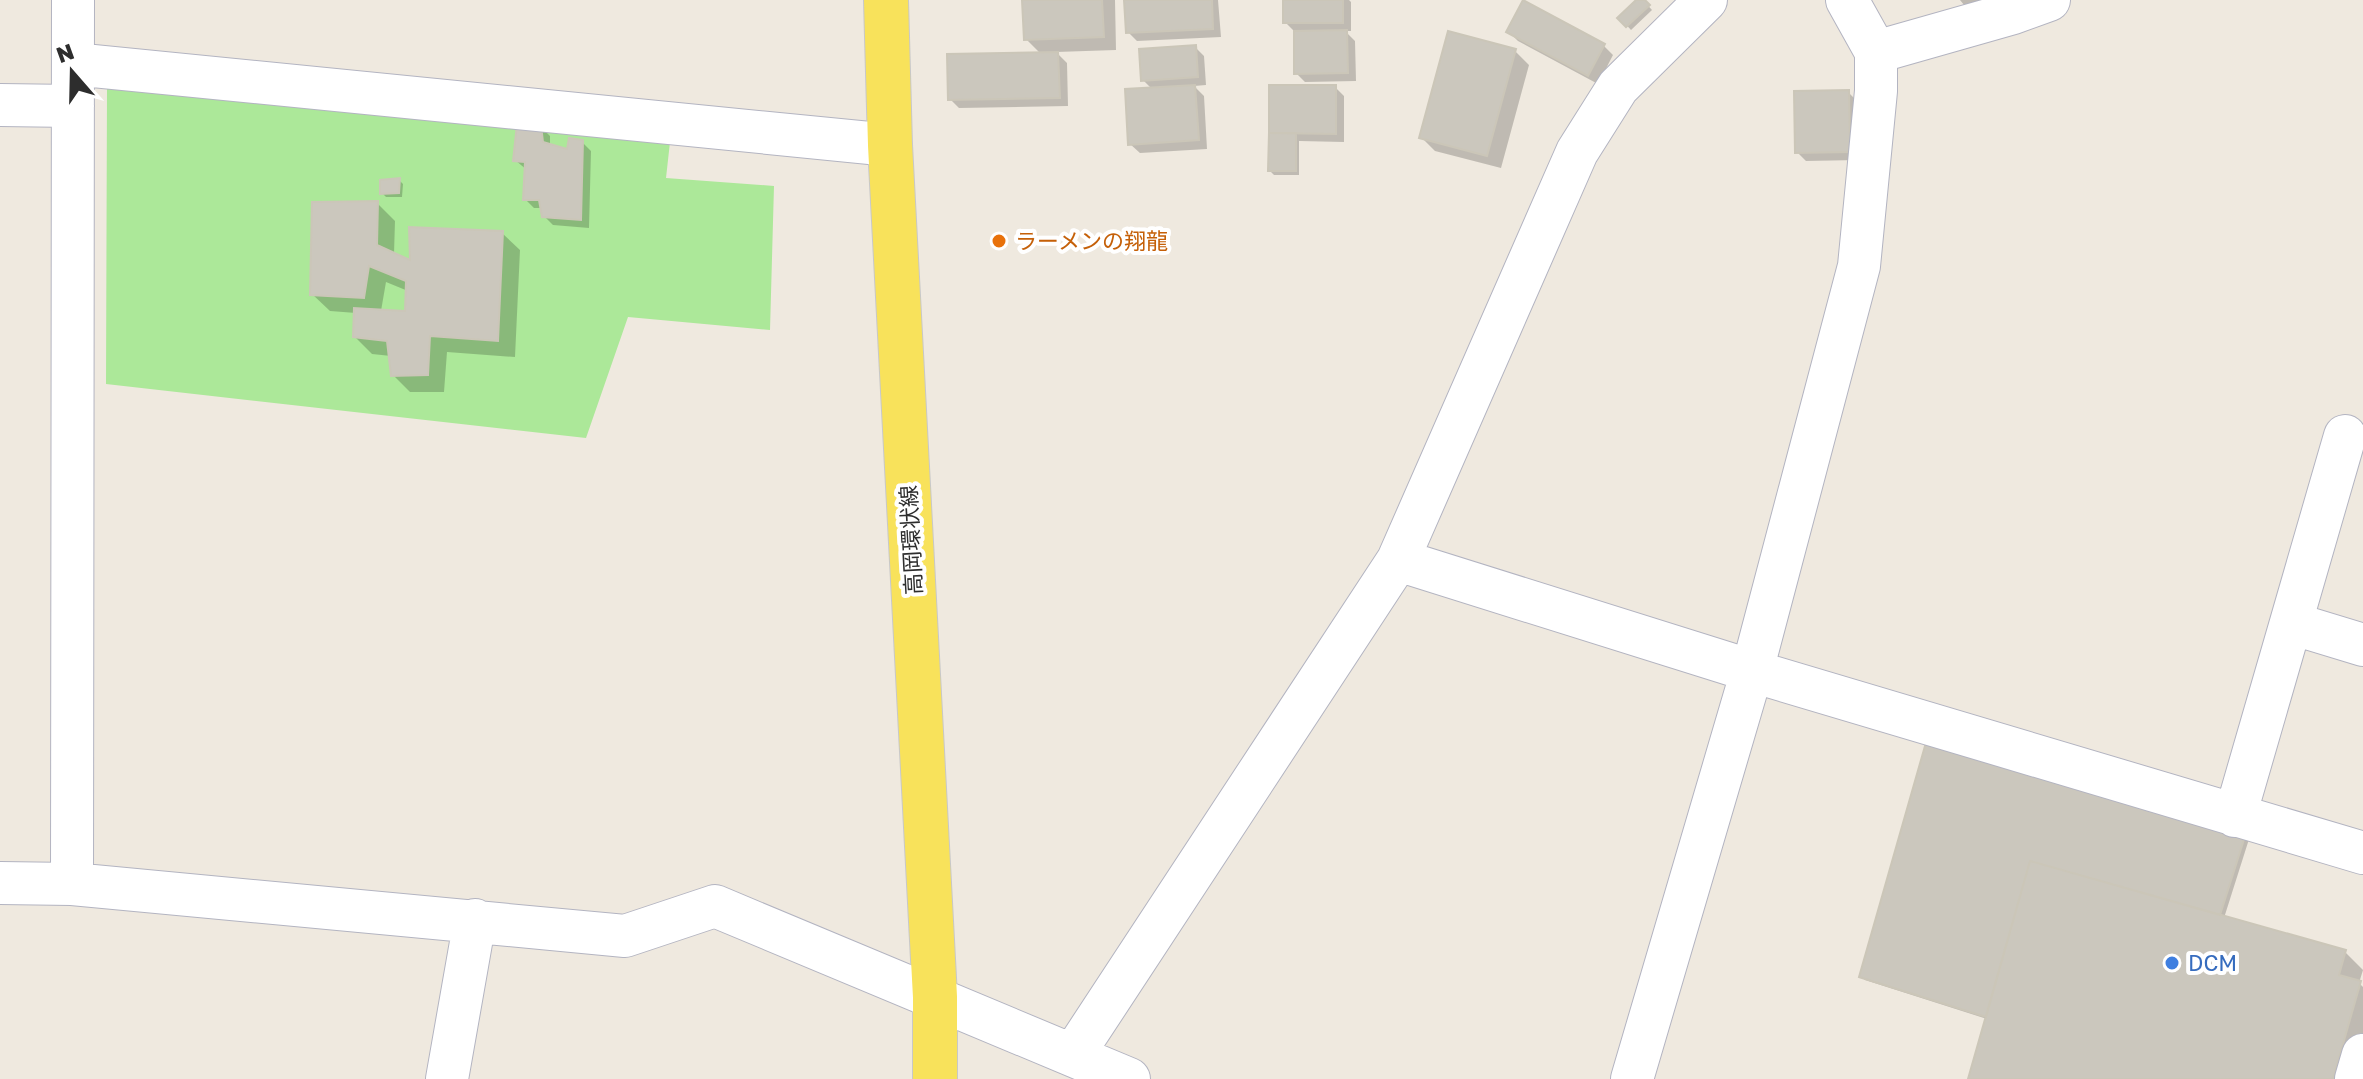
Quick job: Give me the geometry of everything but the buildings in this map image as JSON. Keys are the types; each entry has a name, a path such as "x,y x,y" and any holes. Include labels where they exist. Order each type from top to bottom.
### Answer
{"main road":[{"name":"高岡環状線","path":"886,0 890,145 935,997 935,1079"}],"street":[{"path":"72,884 73,0"},
{"path":"1073,1055 1398,560 1577,152 1618,87 1706,0"},
{"path":"1632,1079 1752,671 1859,266 1876,91 1876,52 1847,0"},
{"path":"1876,52 2043,1"},
{"path":"73,64 890,145"},
{"path":"0,105 73,106"},
{"path":"2235,816 2345,436"},
{"path":"1398,560 1752,671 2363,853"},
{"path":"2291,623 2363,645"},
{"path":"0,883 72,884 625,936 715,906 1129,1079"},
{"path":"447,1079 475,920"},
{"path":"2356,1079 2363,1055"}],"green space":[{"path":"129,76 671,133 666,178 774,186 770,330 628,317 586,438 106,384 107,89","holes":["517,124 543,142 567,149 569,139 580,220 539,200 523,199 525,162 513,160","409,227 503,231 498,340 430,336 427,375 391,375 387,341 353,337 354,308 405,311 406,281 369,266 377,245 410,260"]}],"place":[{"name":"ラーメンの翔龍","path":"999,241"},
{"name":"DCM","path":"2172,963"}]}
